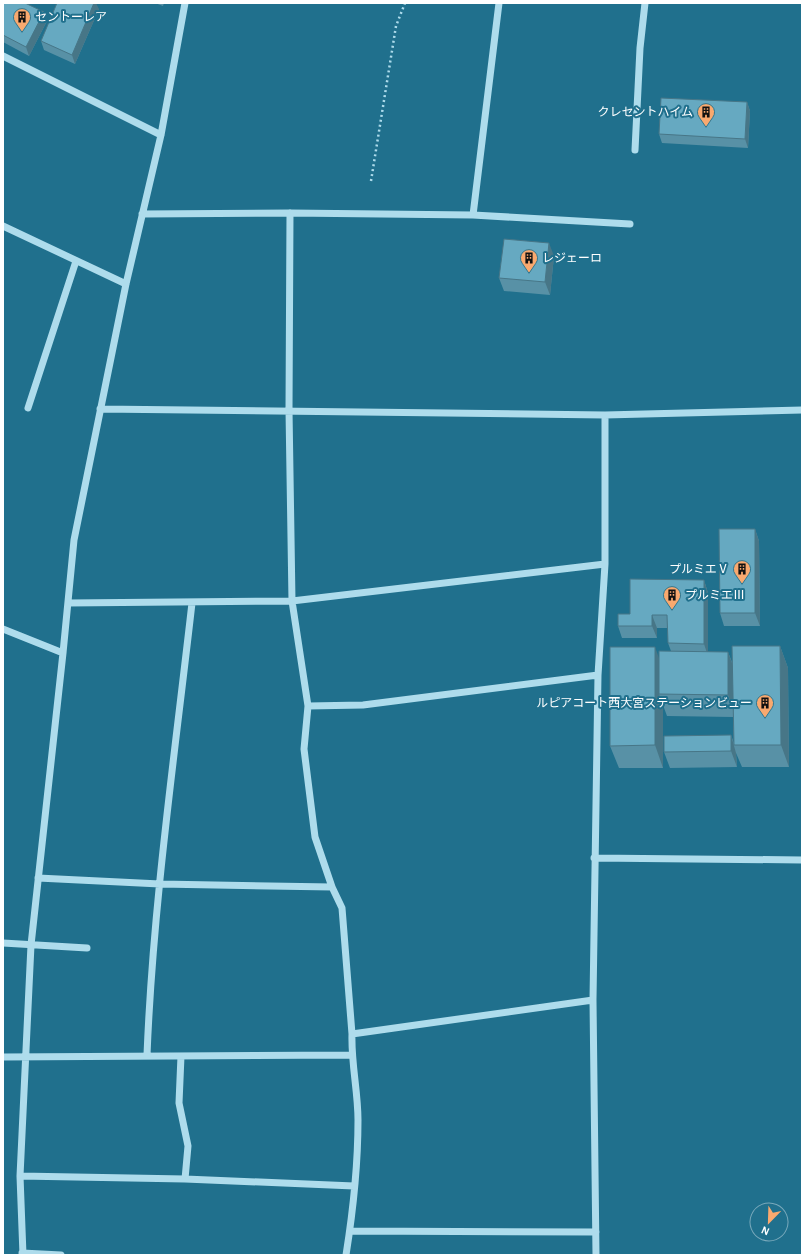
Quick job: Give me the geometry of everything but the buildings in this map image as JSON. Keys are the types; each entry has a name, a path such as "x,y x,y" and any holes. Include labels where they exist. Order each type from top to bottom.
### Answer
{"street":[{"path":"61,1255 22,1254 20,1176 24,1058 31,945 74,540 126,284 161,135 185,3"},
{"path":"473,215 499,3"},
{"path":"635,150 640,48 645,3"},
{"path":"3,56 161,135"},
{"path":"142,214 290,213 473,215 630,224"},
{"path":"290,213 289,410 292,601 308,706 304,749 315,837 332,888 342,908 352,1034 351,1055 358,1119 354,1186 350,1231 346,1255"},
{"path":"3,226 126,284"},
{"path":"28,408 76,261"},
{"path":"100,409 289,410 605,415 802,410"},
{"path":"596,1255 593,1000 594,858 598,675 604,564 605,415"},
{"path":"68,602 192,603 292,601 604,564"},
{"path":"147,1055 150,998 160,884 192,603"},
{"path":"3,629 63,653"},
{"path":"308,706 364,705 598,675"},
{"path":"594,858 802,860"},
{"path":"38,878 160,884 332,888"},
{"path":"3,943 88,948"},
{"path":"352,1034 593,1000"},
{"path":"3,1057 351,1055"},
{"path":"181,1056 179,1103 188,1146 185,1178"},
{"path":"20,1176 185,1178 354,1186"},
{"path":"350,1231 596,1232"}],"path":[{"path":"371,181 396,26 405,3"}],"place":[{"name":"セントーレア","path":"22,32"},
{"name":"クレセントハイム","path":"706,127"},
{"name":"レジェーロ","path":"529,273"},
{"name":"プルミエⅤ","path":"742,584"},
{"name":"プルミエⅢ","path":"672,610"},
{"name":"ルピアコート西大宮ステーションビュー","path":"765,718"}]}
